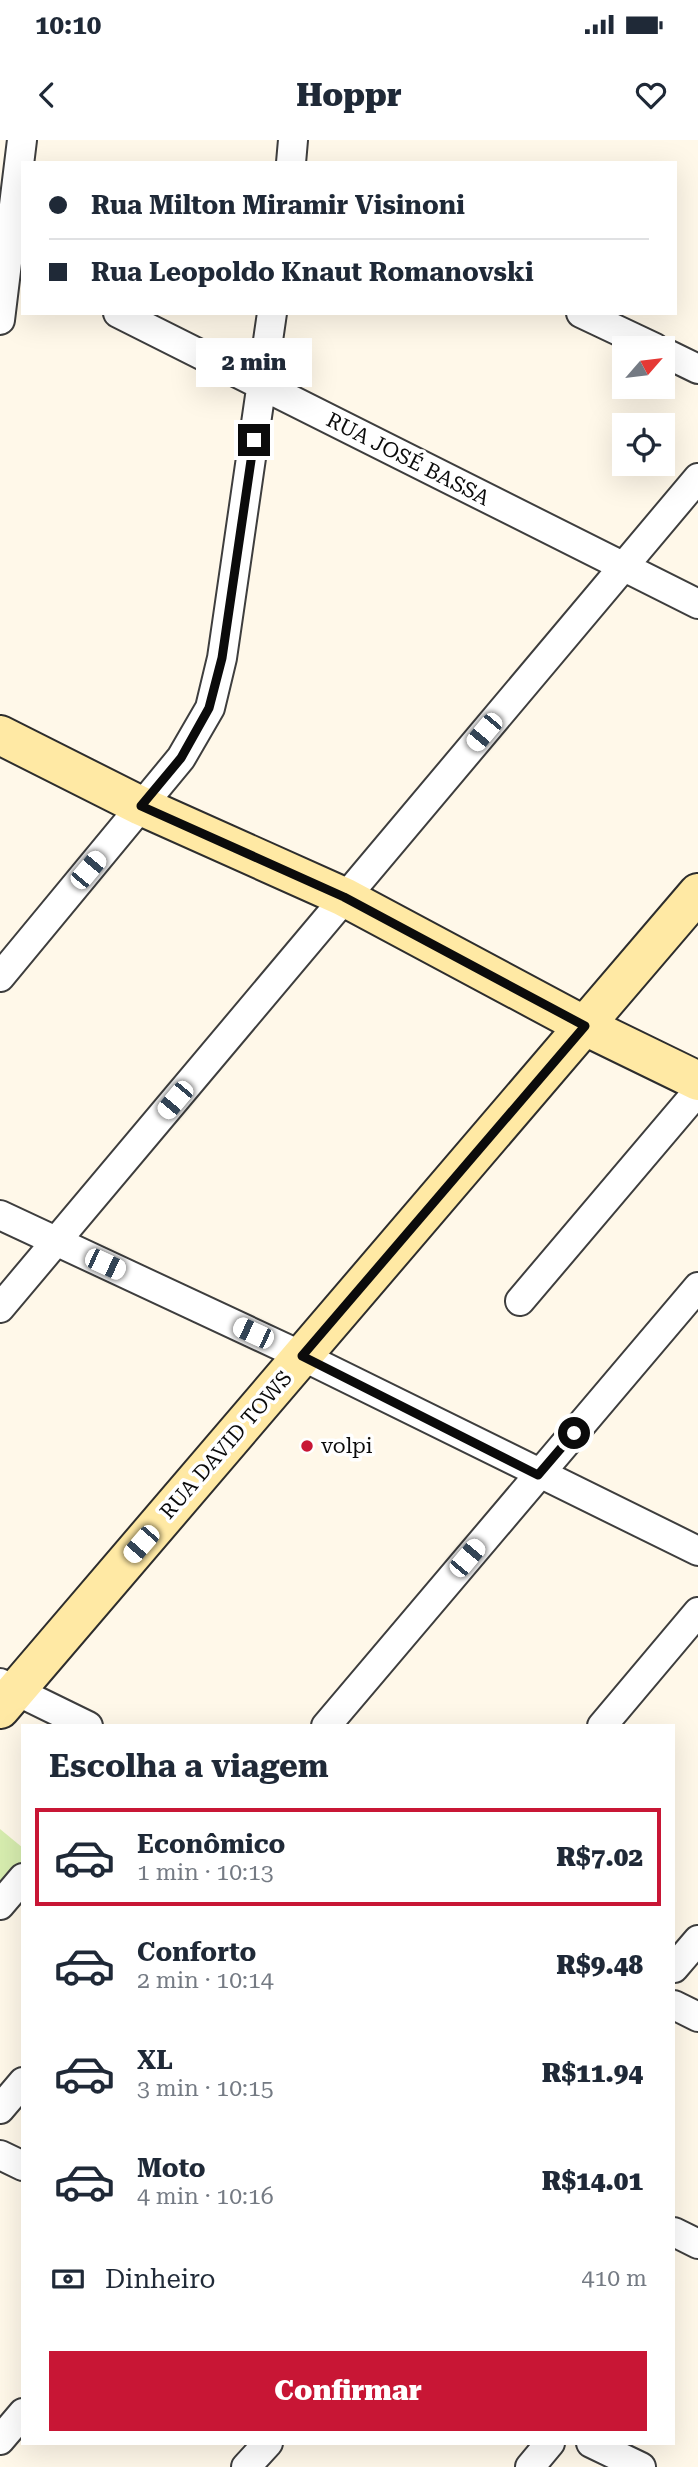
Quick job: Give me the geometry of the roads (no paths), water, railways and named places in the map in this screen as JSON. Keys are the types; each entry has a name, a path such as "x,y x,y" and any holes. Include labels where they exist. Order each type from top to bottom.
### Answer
{"street":[{"path":"0,320 10,259 22,140"},
{"path":"290,161 293,140"},
{"name":"RUA JOSÉ BASSA","path":"122,315 698,604"},
{"path":"0,977 181,758 209,708 222,658 272,315"},
{"path":"585,315 630,336"},
{"path":"676,358 698,369"},
{"path":"0,1308 698,478"},
{"path":"0,735 141,806 344,897 585,1026 698,1081"},
{"name":"RUA DAVID TOWS","path":"5,1695 302,1356 698,893"},
{"path":"520,1301 698,1091"},
{"path":"0,1215 302,1356 538,1475 698,1551"},
{"path":"328,1724 698,1287"},
{"path":"604,1724 698,1612"},
{"path":"5,1695 83,1724"},
{"path":"0,1905 21,1880"},
{"path":"675,1967 698,1940"},
{"path":"675,2006 698,2017"},
{"path":"0,2109 21,2084"},
{"path":"0,2155 21,2165"},
{"path":"675,2232 698,2244"},
{"path":"0,2440 21,2415"},
{"path":"246,2467 266,2445"},
{"path":"530,2467 548,2445"},
{"path":"595,2445 641,2467"}],"place":[{"name":"volpi","path":"307,1446"}]}
